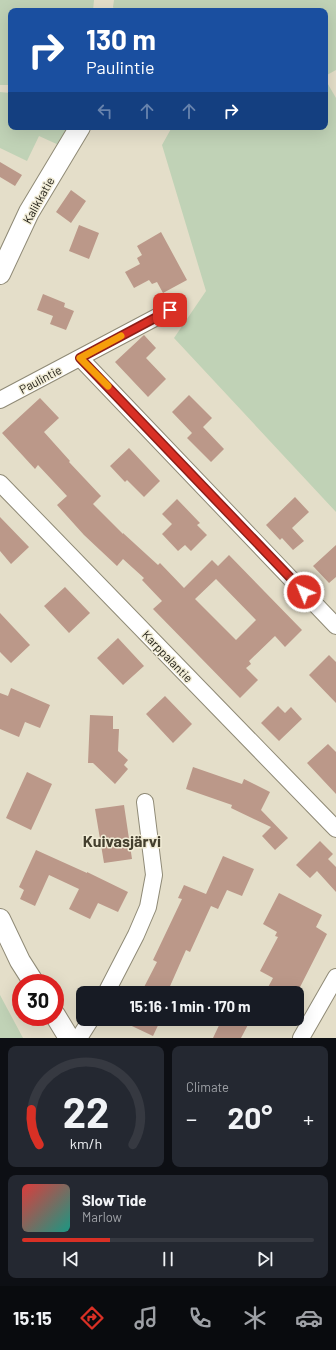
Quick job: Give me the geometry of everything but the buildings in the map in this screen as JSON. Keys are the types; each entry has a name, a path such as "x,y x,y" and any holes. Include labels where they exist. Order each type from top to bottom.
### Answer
{"street":[{"name":"Kalikkatie","path":"0,274 29,212 78,130"},
{"name":"Paulintie","path":"0,400 170,310"},
{"path":"80,358 336,626"},
{"name":"Karppalantie","path":"0,483 336,829"},
{"path":"110,986 136,936 148,907 154,875 145,802"},
{"path":"0,919 20,961 28,974"},
{"path":"301,1038 336,977"},
{"path":"62,1026 69,1038"},
{"path":"80,1038 87,1026"}],"green space":[{"path":"0,0 94,0 93,8 8,8 8,85 0,85"},
{"path":"114,0 336,0 336,70 328,74 328,8 113,7"},
{"path":"328,84 336,98 336,512 174,338 206,291 162,145 170,130 328,130"},
{"path":"0,92 8,93 8,130 74,130 61,146 39,136 27,161 0,148"},
{"path":"0,995 12,1017 12,1026 17,1026 23,1038 0,1038"}],"slow traffic":[{"path":"108,386 80,358 121,336"}],"district":[{"name":"Kuivasjärvi","path":"122,840"}],"route":[{"path":"170,310 80,358 304,592"}]}
